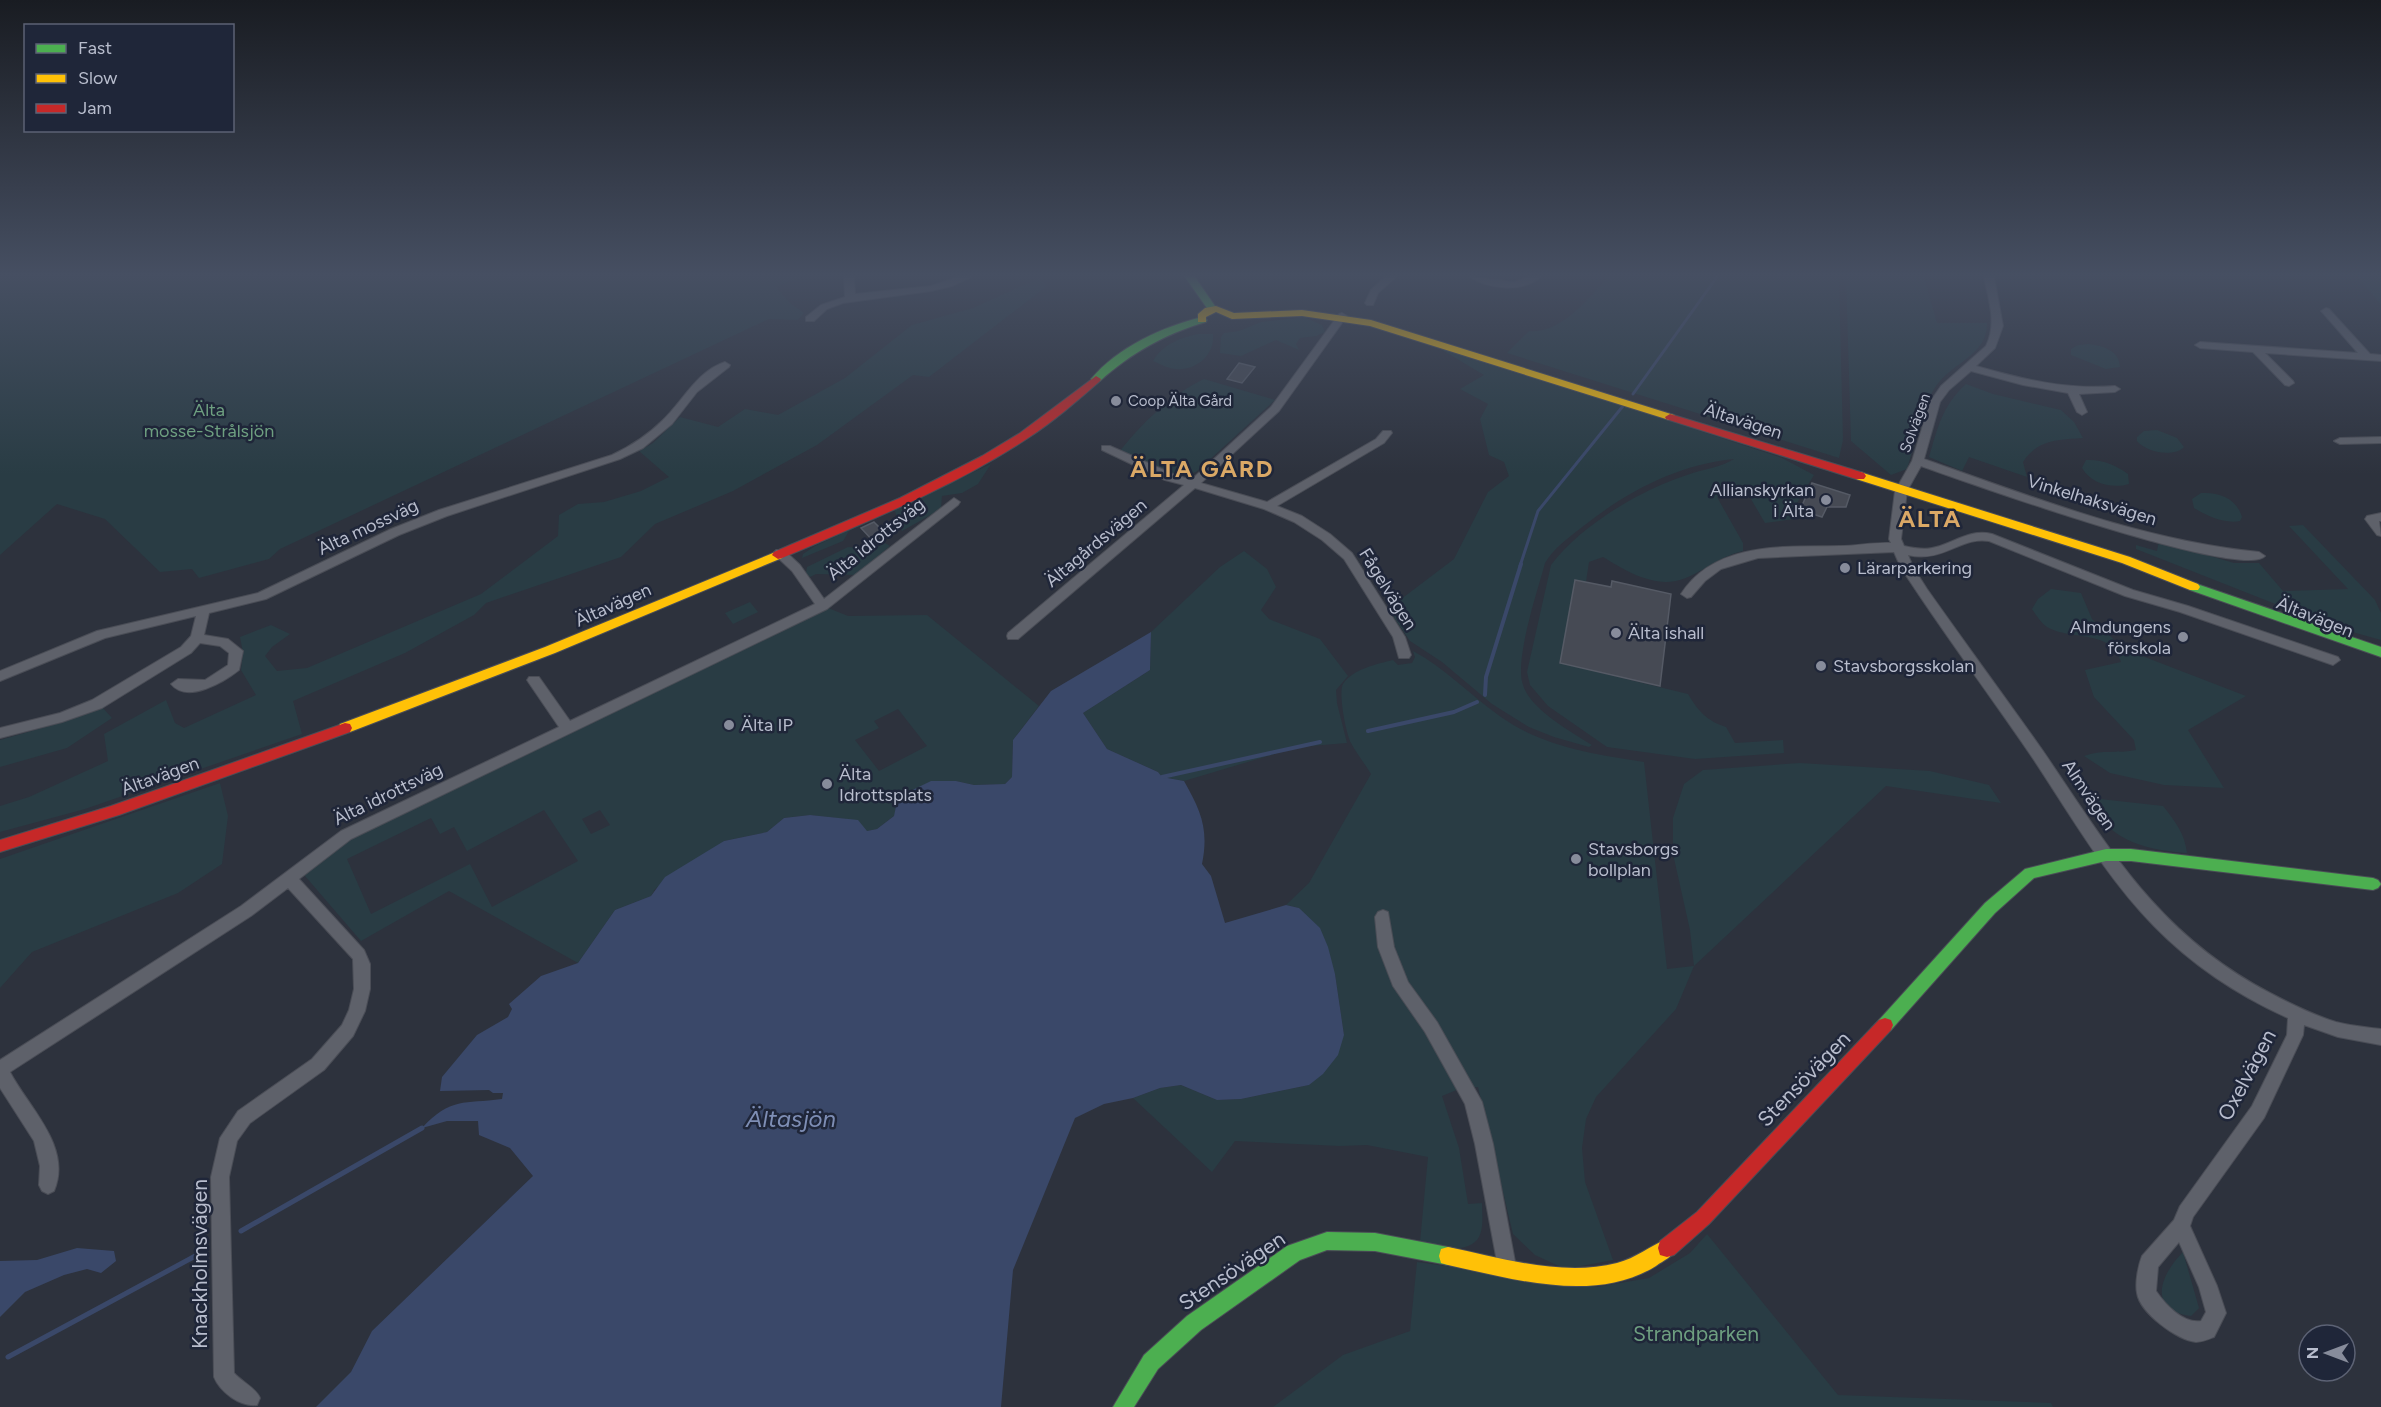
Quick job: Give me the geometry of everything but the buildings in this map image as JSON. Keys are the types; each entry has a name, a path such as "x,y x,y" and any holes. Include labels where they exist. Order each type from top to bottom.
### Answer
{"main road":[{"name":"Ältavägen","path":"0,846 129,806 459,687 570,643 780,553 961,473 1002,451 1061,411 1127,352 1144,343"},
{"name":"Ältavägen","path":"1436,343 1901,491 2126,560 2236,603 2381,652"},
{"name":"Ältavägen","path":"2236,603 2304,634 2381,661"},
{"name":"Stensövägen","path":"1123,1407 1150,1362 1194,1323 1294,1253 1327,1240 1375,1242 1547,1276 1584,1277 1623,1270 1658,1255 1703,1218 1929,978 1990,908 2030,873 2106,855 2131,855 2373,884"}],"street":[{"name":"Ältagårdsvägen","path":"1013,636 1163,511 1275,409 1323,343"},
{"name":"Solvägen","path":"1901,491 1918,461 1935,402 1946,388 1990,348 1993,343"},
{"path":"2354,343 2367,357"},
{"path":"2200,345 2381,358"},
{"path":"2257,350 2289,383"},
{"name":"Älta mossväg","path":"0,676 102,634 203,611 281,588 395,532 443,513 616,457 639,446 668,422 693,390 725,365"},
{"path":"1969,367 2018,382 2073,391 2096,392 2115,389"},
{"path":"2073,391 2082,412"},
{"path":"1268,506 1380,441 1387,433"},
{"path":"2340,441 2381,440"},
{"name":"Fågelvägen","path":"1106,448 1169,477 1268,506 1298,519 1326,537 1348,556 1399,637 1404,656"},
{"name":"Vinkelhaksvägen","path":"1918,461 2051,507 2162,541 2226,554 2259,556"},
{"name":"Almvägen","path":"1901,491 1895,539 1907,568 2141,902 2194,952 2261,996 2297,1014"},
{"name":"Älta idrottsväg","path":"0,1070 246,910 346,836 823,606 852,586 903,541 954,502"},
{"path":"2381,517 2371,519 2381,532"},
{"path":"1687,594 1695,581 1736,558 1809,550 1898,548 1921,554 1942,552 1952,545 1978,536 2000,540 2129,593 2192,611 2333,660"},
{"name":"Älta idrottsväg","path":"780,553 796,568 823,606"},
{"path":"0,733 62,717 97,704 166,663 186,650 197,638 203,611"},
{"path":"178,684 197,688 216,682 234,667 236,651 223,642 197,638"},
{"path":"534,680 568,729"},
{"name":"Knackholmsvägen","path":"250,1398 237,1391 224,1377 220,1177 229,1138 244,1117 312,1071 326,1058 356,1012 362,997 364,977 360,957 289,879"},
{"path":"1383,917 1386,947 1401,986 1431,1027 1473,1102 1484,1144 1507,1268"},
{"path":"2297,1014 2334,1028 2381,1037"},
{"name":"Oxelvägen","path":"2181,1226 2208,1286 2216,1313 2208,1330 2195,1332 2159,1312 2146,1293 2149,1263 2181,1226 2186,1212 2258,1112 2295,1035 2297,1014"},
{"path":"0,1070 45,1143 51,1165 48,1185"}],"green space":[{"name":"Älta mosse-Strålsjön","path":"0,343 719,343 280,549 269,559 199,578 192,569 160,572 105,519 57,504 0,555"},
{"path":"890,343 974,343 929,377 913,375 817,445 733,491 655,524 621,557 486,603 474,615 405,653 293,701 302,734 85,809 0,832 0,806 29,797 108,761 104,734 166,700 175,723 184,728 256,695 241,670 243,652 240,637 271,625 290,634 272,647 265,656 277,671 307,668 481,594 558,536 559,515 578,504 604,502 641,491 669,477 639,451 653,443 680,417 718,427 745,409 778,415 845,378"},
{"path":"1172,343 1213,343 1203,360 1190,367 1176,369 1153,361"},
{"path":"1221,343 1270,343 1241,356 1220,353"},
{"path":"1282,343 1297,343 1299,350"},
{"path":"1517,343 1841,343 1843,440 1839,458 1507,353"},
{"path":"1848,343 1982,343 1976,351 1936,386 1922,415 1907,469 1891,475 1851,441"},
{"path":"2089,344 2109,350 2117,357 2120,367 2106,369 2071,355 2071,349 2078,345"},
{"path":"1437,347 1445,347 1782,458 1814,475 1794,508 1801,518 1765,523 1748,494 1717,497 1743,543 1743,551 1683,579 1672,582 1651,580 1631,573 1603,557 1589,562 1586,582 1575,580 1560,663 1688,694 1704,715 1713,722 1726,727 1735,743 1783,740 1784,753 1695,759 1607,747 1548,706 1530,685 1527,672 1551,565 1563,551 1594,523 1631,500 1669,482 1734,459 1692,467 1634,492 1571,536 1545,563 1524,643 1521,674 1523,685 1534,703 1592,745 1589,747 1529,727 1492,704 1442,662 1410,641 1388,609 1454,559 1488,492 1509,476 1504,462 1489,455 1480,419 1488,404 1460,389 1484,375"},
{"path":"1204,379 1275,400 1196,472 1176,474 1166,472 1120,451 1158,410 1180,393"},
{"path":"1966,384 1993,394 2061,410 2074,422 2083,438 2049,442 2035,449 2023,462 2027,477 1969,457 1962,471 1929,457 1946,409"},
{"path":"2157,430 2177,438 2184,447 2167,453 2153,451 2137,441 2137,437 2144,431"},
{"path":"2086,460 2108,463 2119,468 2128,474 2129,484 2109,485 2091,478 2082,468"},
{"path":"991,464 978,484 962,493 942,496 941,508 902,531 894,509"},
{"path":"2201,493 2221,495 2231,501 2239,510 2242,517 2240,521 2216,519 2194,508 2192,499"},
{"path":"875,518 849,531 843,541 802,558 803,554 815,546"},
{"path":"2303,525 2375,600 2381,613 2381,640 2331,626 2136,549 2136,545 2157,551 2159,541 2234,563 2259,563 2283,591 2348,589 2289,526"},
{"path":"885,543 890,546 856,575 816,574 810,577 806,573 807,567 848,547 874,549"},
{"path":"1244,551 1267,569 1276,587 1261,610 1269,619 1320,639 1348,676 1336,690 1347,743 1298,747 1184,781 1162,777 1158,772 1107,749 1083,713 1150,670 1151,632 1220,567"},
{"path":"2051,589 2081,593 2092,619 2124,649 2246,696 2188,730 2224,788 2164,785 2110,773 2084,756 2136,750 2134,740 2094,697 2085,670 2121,662 2116,652 2100,640 2067,634 2043,624 2032,609 2038,599"},
{"path":"750,602 758,612 733,624 725,613"},
{"name":"Älta Idrottsplats","path":"823,606 848,616 927,615 1039,706 1013,740 1012,777 1005,784 974,785 956,781 894,816 877,829 867,831 846,819 810,815 784,818 767,832 724,841 655,889 651,896 615,910 578,963 449,891 361,941 299,869 333,844","holes":["898,709 927,746 879,771 855,740 879,728 874,721","544,810 578,861 492,907 470,864 371,914 347,859 431,818 440,834 454,827 467,851","600,810 610,825 591,834 582,819"]},
{"path":"1413,651 1436,666 1501,717 1534,736 1570,748 1644,762 1667,969 1694,966 1676,1009 1596,1097 1586,1119 1582,1148 1585,1182 1613,1260 1565,1269 1535,1255 1513,1234 1478,1087 1459,1089 1442,1096 1459,1148 1468,1204 1482,1203 1481,1233 1474,1243 1460,1248 1420,1242 1428,1157 1367,1145 1340,1146 1235,1141 1212,1172 1133,1098 1160,1088 1181,1085 1217,1100 1241,1099 1309,1085 1344,1035 1335,974 1299,908 1286,905 1309,883 1371,774 1349,738 1342,704 1343,684 1353,674 1373,665 1393,660 1398,665 1412,663 1415,657"},
{"path":"102,707 112,718 67,748 0,767 0,740 63,722"},
{"path":"1800,763 1930,771 1989,785 2001,803 1886,786 1694,966 1690,930 1673,854 1673,818 1684,784 1703,770"},
{"path":"220,783 228,816 222,864 178,893 32,952 0,988 0,859"},
{"path":"2082,797 2163,806 2182,834 2187,853 2139,845 2127,839 2104,823"},
{"name":"Strandparken","path":"1707,1234 1838,1395 2051,1403 2053,1407 1273,1407 1343,1355 1410,1331 1417,1262 1597,1287 1649,1278 1690,1253"},
{"path":"2183,1252 2199,1308 2191,1316 2168,1307 2163,1299 2164,1280"}],"water":[{"name":"Ältasjön","path":"1151,632 1150,670 1083,713 1107,749 1158,772 1162,777 1184,781 1202,821 1205,840 1202,864 1211,876 1225,923 1286,905 1299,908 1320,928 1335,974 1344,1035 1338,1055 1323,1074 1309,1085 1241,1099 1217,1100 1181,1085 1160,1088 1133,1098 1104,1104 1075,1118 1013,1270 1001,1407 316,1407 351,1372 372,1331 533,1176 510,1148 479,1135 478,1121 447,1121 422,1128 441,1111 450,1107 468,1102 502,1099 503,1093 493,1093 489,1090 440,1091 442,1077 477,1035 508,1017 512,1009 509,1004 541,976 578,963 615,910 651,896 665,877 724,841 767,832 784,818 810,815 858,820 867,831 877,829 894,816 898,797 931,781 956,781 974,785 1005,784 1012,777 1013,740 1051,691"},
{"path":"77,1248 114,1251 116,1261 101,1273 87,1269 64,1275 25,1292 0,1317 0,1261 37,1260"}],"waterway":[{"path":"1633,394 1670,343"},
{"path":"1520,566 1538,511 1623,406"},
{"path":"1485,695 1486,677 1521,564"},
{"path":"1368,731 1454,712 1477,702"},
{"path":"1162,777 1320,742"},
{"path":"241,1231 422,1128"},
{"path":"8,1357 199,1254"}],"traffic: fast":[{"path":"1096,379 1144,343"},
{"path":"2194,587 2381,652"},
{"path":"1885,1025 1990,908 2030,873 2106,855 2131,855 2373,884"},
{"path":"1123,1407 1151,1362 1194,1323 1294,1253 1327,1241 1375,1242 1448,1256"}],"traffic: slow":[{"path":"1434,343 1670,417"},
{"path":"1860,476 2126,560 2194,587"},
{"path":"345,728 550,650 778,555"},
{"path":"1448,1256 1532,1273 1589,1276 1616,1272 1643,1263 1667,1248"}],"traffic: jam":[{"path":"778,555 904,500 986,459 1061,409 1096,379"},
{"path":"1670,417 1860,476"},
{"path":"0,846 114,811 345,728"},
{"path":"1667,1248 1703,1218 1885,1025"}],"place":[{"name":"Coop Älta Gård","path":"1116,401"},
{"name":"Allianskyrkan i Älta","path":"1826,500"},
{"name":"Lärarparkering","path":"1845,568"},
{"name":"Älta ishall","path":"1616,633"},
{"name":"Almdungens förskola","path":"2183,637"},
{"name":"Stavsborgsskolan","path":"1821,666"},
{"name":"Älta IP","path":"729,725"},
{"name":"Älta Idrottsplats","path":"827,784"},
{"name":"Stavsborgs bollplan","path":"1576,859"}],"district":[{"name":"ÄLTA GÅRD","path":"1202,469"},
{"name":"ÄLTA","path":"1930,519"}]}
